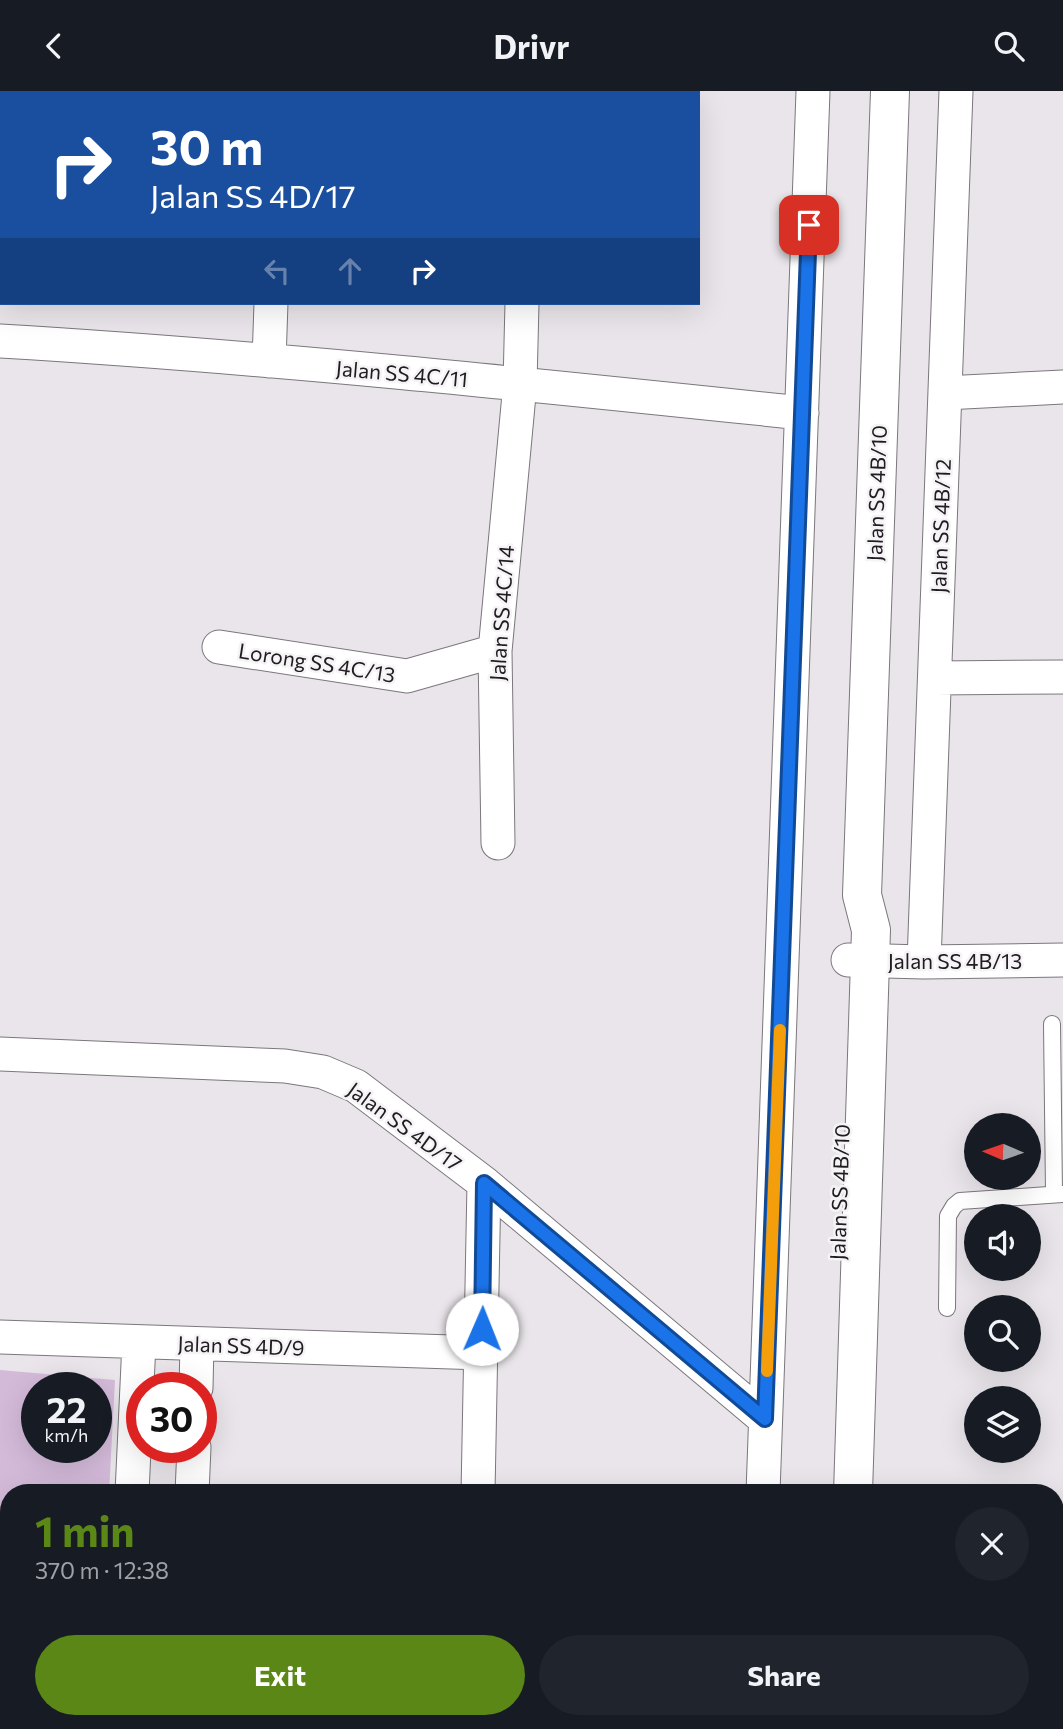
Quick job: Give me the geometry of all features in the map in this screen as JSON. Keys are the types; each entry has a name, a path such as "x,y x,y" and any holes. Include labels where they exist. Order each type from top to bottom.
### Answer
{"street":[{"path":"763,1484 813,91"},
{"name":"Jalan SS 4B/10","path":"829,1484 859,960 871,930 862,895 890,91"},
{"name":"Jalan SS 4B/12","path":"924,962 956,91"},
{"path":"269,361 271,305"},
{"name":"Jalan SS 4C/14","path":"498,843 495,652 520,384 522,305"},
{"name":"Jalan SS 4C/11","path":"0,341 137,349 802,413"},
{"path":"944,393 1063,387"},
{"name":"Lorong SS 4C/13","path":"219,647 407,676 495,652"},
{"path":"934,678 1063,677"},
{"name":"Jalan SS 4B/10","path":"853,1484 859,960"},
{"name":"Jalan SS 4B/13","path":"859,960 1063,960"},
{"name":"Jalan SS 4D/17","path":"0,1054 285,1066 323,1072 356,1086 484,1183 765,1419"},
{"path":"478,1484 484,1183"},
{"name":"Jalan SS 4D/9","path":"0,1337 482,1353"},
{"path":"132,1484 139,1342"},
{"path":"196,1372 197,1344"},
{"path":"192,1484 193,1463"}],"lane":[{"path":"947,1308 948,1216 954,1206 960,1201 1059,1194 1052,1024"}],"shaded area":[{"path":"0,1370 23,1372 21,1463 111,1463 109,1484 0,1484"},
{"path":"112,1380 115,1380 112,1436"}],"slow traffic":[{"path":"767,1371 780,1030"}],"route":[{"path":"482,1329 484,1183 765,1419 809,225"}]}
